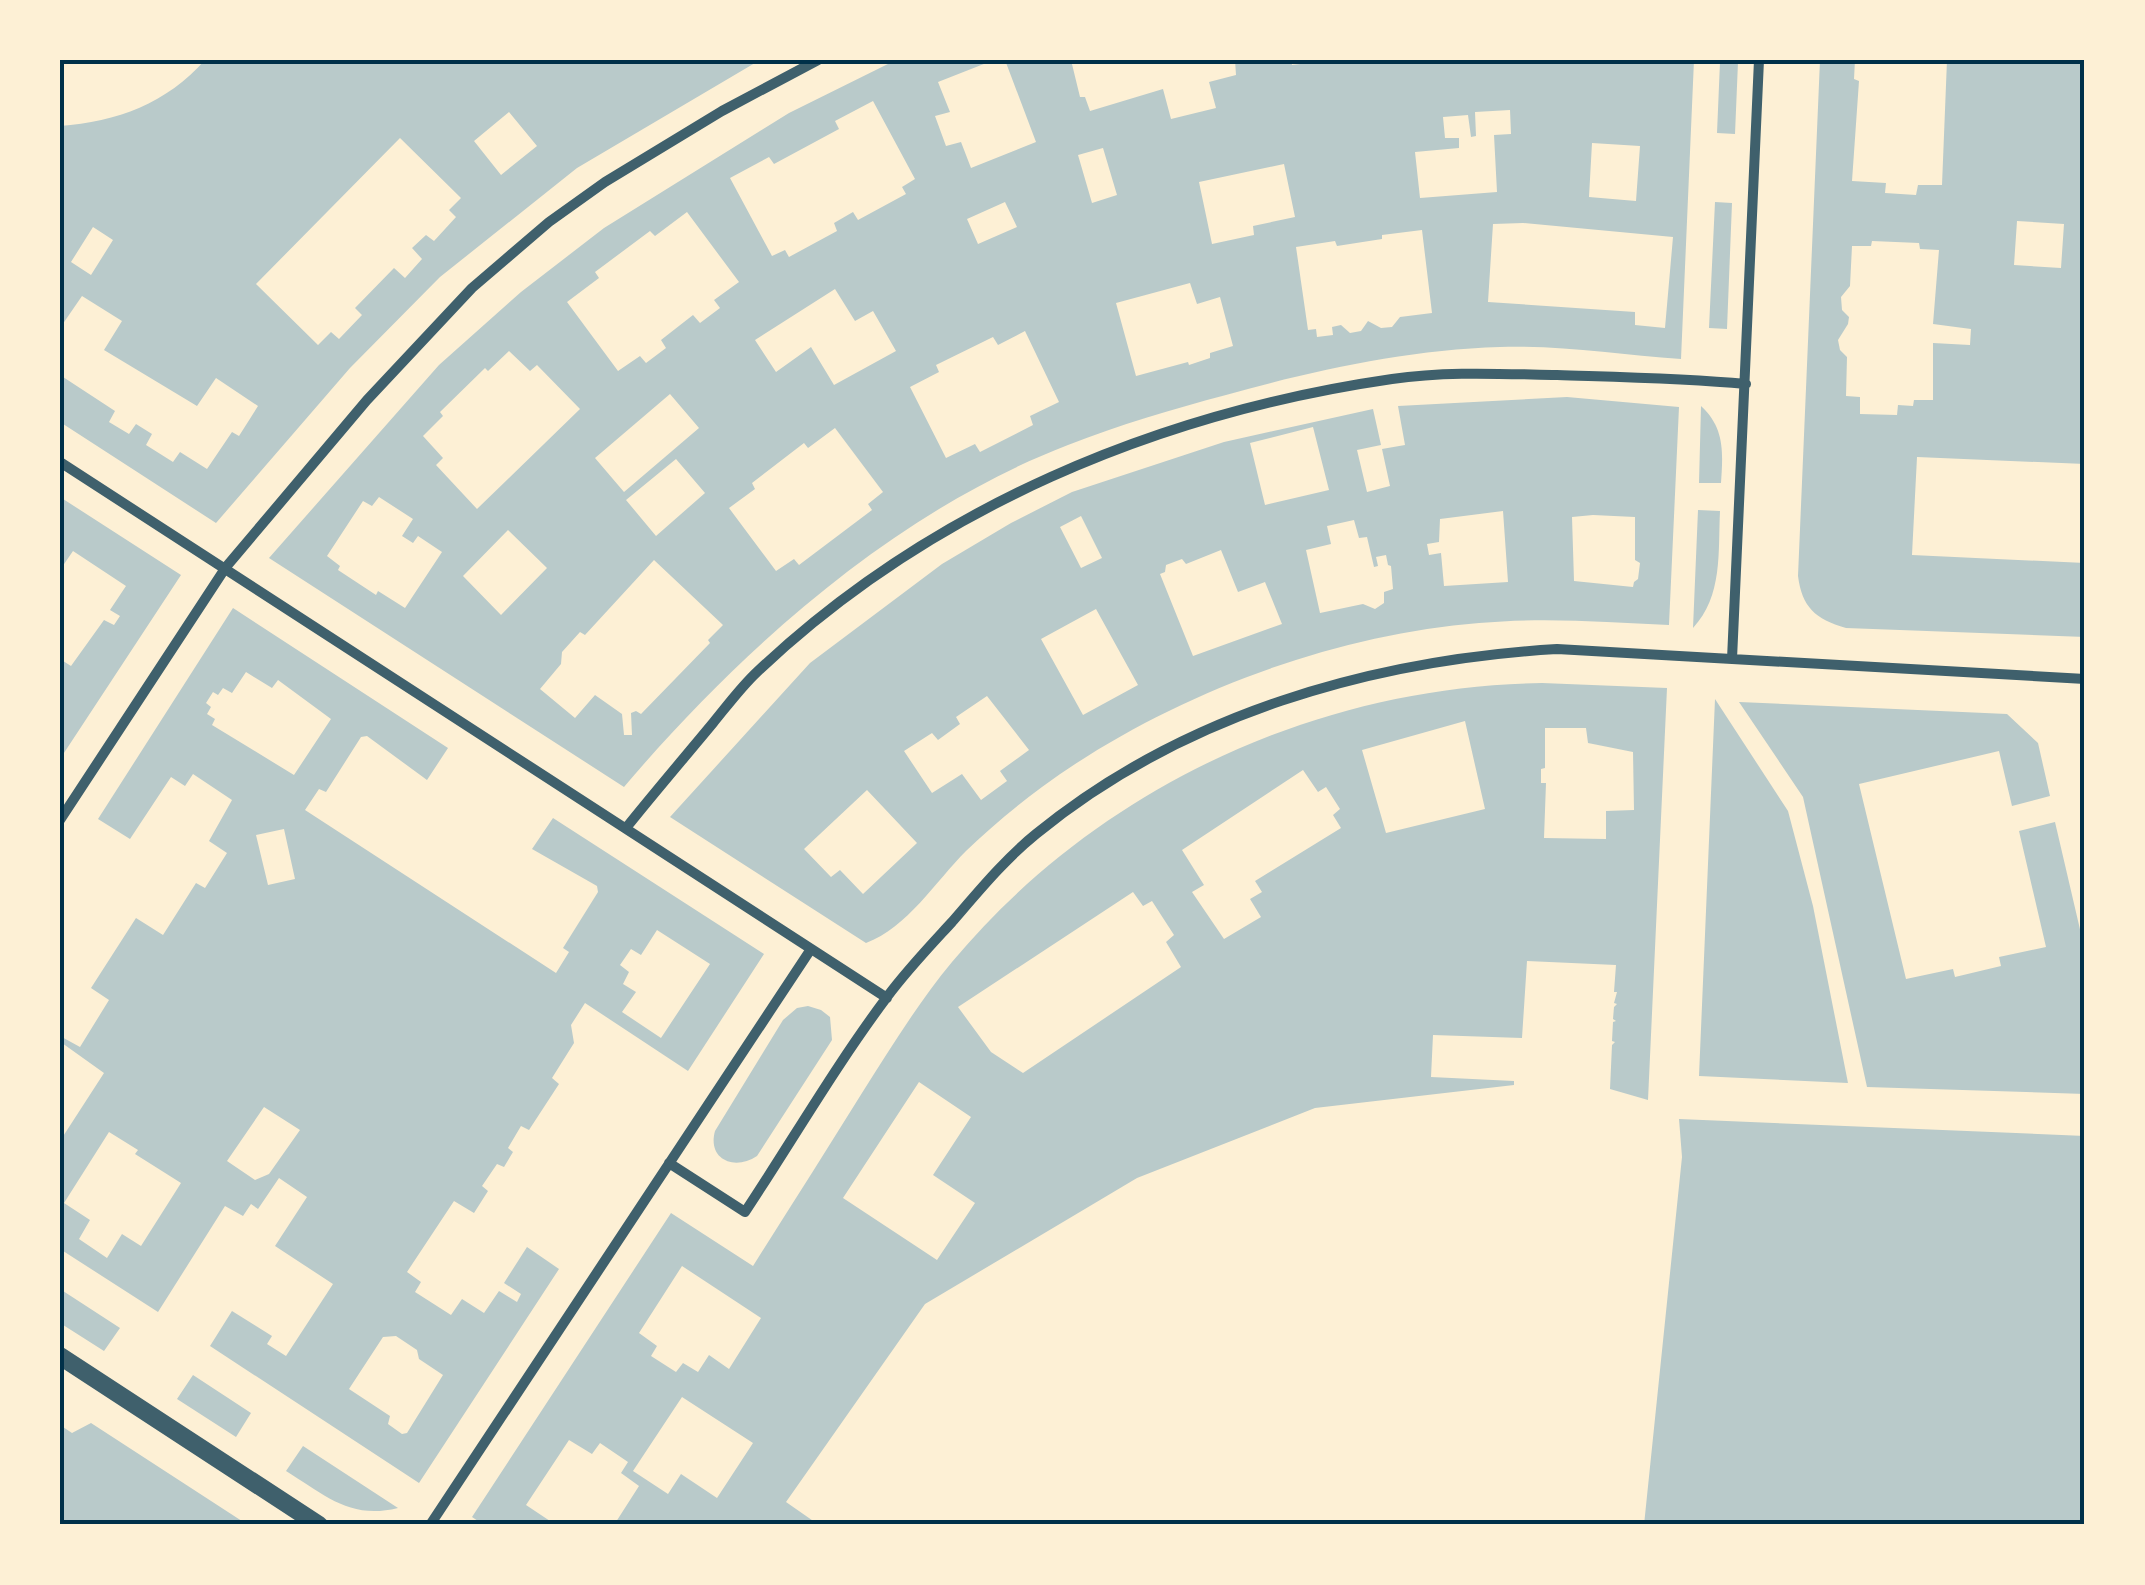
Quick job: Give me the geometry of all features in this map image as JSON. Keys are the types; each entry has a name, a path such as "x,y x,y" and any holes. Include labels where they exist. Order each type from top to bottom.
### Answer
{"street":[{"path":"60,820 226,568 390,374 472,288 516,249 605,182 722,111 818,60"},
{"path":"1732,659 1759,60"},
{"path":"626,828 754,674 815,620 940,532 1086,460 1248,408 1392,379 1480,373 1746,384"},
{"path":"60,462 886,998"},
{"path":"669,1163 745,1212 886,998 979,891 1035,835 1104,786 1180,743 1254,710 1340,680 1410,664 1488,653 1557,649 2085,679"},
{"path":"430,1525 811,949"},
{"path":"60,1356 319,1525"}],"shaded area":[{"path":"205,60 760,60 577,168 440,277 350,368 216,523 60,422 60,375 115,411 109,422 129,434 136,424 152,434 146,445 173,462 180,452 207,469 232,432 239,436 258,406 216,378 197,406 104,350 122,321 82,296 60,328 60,126 101,120 140,108 190,75","holes":["509,112 537,146 501,175 474,141","400,138 461,198 449,210 456,217 434,241 426,235 412,248 422,259 405,278 394,268 355,308 362,315 339,339 331,332 318,345 256,284","93,227 113,240 91,275 71,262"]},
{"path":"896,60 994,60 938,82 950,112 935,116 946,146 961,142 971,168 1036,142 1005,60 1071,60 1080,97 1085,97 1090,111 1163,89 1171,119 1216,108 1209,82 1236,75 1235,60 1291,60 1292,65 1332,60 1694,60 1681,359 1523,347 1396,357 1260,386 1068,445 1004,473 943,507 825,589 719,685 624,787 269,558 439,365 521,292 604,228 789,113","holes":["873,101 915,179 902,187 906,194 858,220 853,212 834,223 837,231 789,257 785,250 772,256 730,178 769,157 774,164 839,129 835,121","1510,110 1511,134 1494,135 1497,192 1420,198 1415,152 1459,148 1459,138 1445,138 1443,117 1468,115 1471,137 1476,136 1475,112","1592,143 1640,146 1636,201 1589,197","1103,148 1117,195 1092,203 1078,155","1284,164 1295,217 1253,226 1254,235 1212,244 1199,182","1005,202 1017,227 978,244 967,219","687,212 739,282 714,300 720,308 700,323 693,315 661,340 666,348 646,363 640,356 618,371 567,302 599,278 595,272 650,231 655,236","1523,223 1673,237 1665,328 1635,325 1635,312 1488,302 1493,224","1422,230 1432,313 1400,317 1392,327 1381,328 1368,321 1361,331 1350,333 1341,325 1332,327 1333,335 1317,337 1316,329 1308,330 1296,247 1335,241 1337,246","1190,283 1197,304 1220,297 1233,346 1189,365 1188,362 1136,376 1116,303","835,289 855,321 873,311 896,351 834,385 811,347 776,372 755,340","1025,331 1059,402 1030,416 1033,425 980,452 975,444 946,458 910,387 939,372 936,365 993,337 998,345","509,351 530,371 537,365 580,409 477,509 436,465 443,458 423,436 443,416 440,412 485,368 488,371","670,394 699,428 624,492 595,458","835,428 883,492 868,504 872,510 799,565 794,559 776,571 729,508 755,489 752,483 804,443 808,448","676,459 705,493 656,536 626,500","379,497 413,519 402,536 413,543 418,536 442,552 405,608 378,591 376,595 338,570 340,566 327,556 363,501 372,506","508,530 547,568 501,615 463,576","654,560 723,625 641,714 631,713 632,735 624,735 622,714 595,695 575,718 540,689 561,664 562,652 580,632 585,635"]},
{"path":"1820,60 1855,60 1854,79 1859,81 1852,181 1886,183 1885,193 1916,195 1918,185 1942,185 1947,60 2085,60 2085,464 1917,457 1912,555 2085,563 2085,637 1846,628 1812,610 1798,576","holes":["2017,221 2064,224 2061,268 2014,265","1872,241 1919,243 1920,249 1939,250 1933,324 1971,329 1970,345 1933,343 1933,400 1914,400 1913,406 1898,405 1897,415 1860,414 1860,397 1846,396 1847,357 1838,340 1849,317 1842,310 1841,297 1850,286 1852,246 1871,246"]},
{"path":"1720,62 1738,62 1735,134 1717,133"},
{"path":"1715,202 1732,203 1727,329 1709,328"},
{"path":"1567,397 1679,407 1669,625 1527,620 1479,623 1364,641 1249,676 1140,726 1042,787 966,851 895,927 866,943 670,817 810,663 942,564 1011,523 1072,492 1224,442 1373,409 1381,445 1357,450 1367,492 1390,486 1382,449 1405,445 1398,406","holes":["1313,427 1329,490 1265,505 1250,443","1503,511 1508,582 1444,586 1441,553 1429,555 1427,544 1439,542 1440,519","1081,516 1102,558 1081,568 1060,527","1572,517 1635,517 1635,560 1640,563 1633,587 1574,581","1354,520 1359,538 1367,537 1374,567 1378,566 1376,557 1386,555 1393,589 1384,592 1384,603 1375,609 1363,604 1320,613 1306,550 1331,544 1327,526","1221,550 1238,592 1265,582 1282,624 1193,656 1160,574 1165,572 1166,565 1182,559 1186,564","1096,609 1138,685 1083,715 1041,639","987,696 1029,750 1000,771 1007,781 981,800 962,774 932,793 904,751 932,733 938,740 960,724 956,717","867,790 917,843 863,894 840,870 831,877 804,849"]},
{"path":"1701,406 1718,432 1721,483 1699,483"},
{"path":"60,497 181,575 60,759 60,659 71,666 104,620 114,625 120,616 110,610 126,586 73,551 60,570"},
{"path":"1698,510 1720,511 1719,542 1710,602 1693,628"},
{"path":"233,608 448,748 427,780 367,736 361,737 326,792 319,789 305,810 556,973 569,952 563,948 598,892 597,886 532,849 553,818 764,954 688,1071 585,1003 571,1025 574,1043 552,1078 559,1084 529,1130 521,1126 508,1148 513,1152 504,1167 497,1164 482,1186 488,1191 474,1213 454,1201 407,1272 421,1282 415,1292 451,1315 462,1299 484,1313 499,1291 517,1302 521,1294 504,1283 527,1247 559,1269 419,1483 210,1346 232,1311 272,1336 267,1344 286,1356 333,1284 275,1246 307,1197 279,1178 258,1209 251,1204 243,1216 225,1206 158,1312 60,1249 60,1141 104,1073 60,1045 60,1036 80,1047 109,1000 91,988 136,918 163,935 196,883 205,888 227,853 209,841 232,800 193,774 185,786 171,777 130,839 98,819","holes":["246,672 272,688 278,680 331,719 294,775 212,725 215,719 207,714 211,707 206,703 213,692 218,695 223,688 232,693","284,829 295,879 268,885 256,835","657,930 710,964 661,1038 622,1012 636,992 623,984 629,972 620,965 631,949 641,955","264,1107 300,1130 269,1174 255,1180 227,1161","109,1132 181,1183 141,1246 122,1234 107,1258 79,1239 90,1220 64,1203","396,1336 417,1350 419,1359 443,1375 407,1433 402,1434 388,1424 390,1416 349,1389 383,1337"]},
{"path":"1542,683 1667,688 1648,1100 1610,1089 1616,965 1527,961 1522,1038 1433,1035 1431,1077 1514,1081 1514,1085 1315,1108 1137,1178 925,1304 786,1502 819,1525 614,1525 639,1486 621,1473 628,1462 600,1443 592,1454 569,1440 526,1505 556,1525 484,1525 472,1517 671,1213 753,1266 894,1043 952,962 1009,900 1073,846 1142,798 1216,759 1294,727 1375,704 1458,689","holes":["1465,721 1485,809 1386,833 1362,750","1545,728 1586,728 1588,743 1633,752 1634,810 1606,811 1606,839 1544,838 1546,783 1541,783 1541,769 1545,768","1303,770 1318,792 1326,787 1340,809 1333,815 1341,828 1255,881 1262,892 1250,899 1261,917 1224,939 1192,892 1204,885 1182,850","1133,892 1143,906 1152,901 1174,935 1166,942 1181,967 1023,1073 991,1052 958,1007","919,1082 971,1117 933,1175 975,1203 937,1260 843,1198","682,1266 761,1318 729,1369 709,1355 698,1372 683,1363 676,1372 651,1356 657,1346 639,1333","682,1397 753,1443 717,1498 681,1474 668,1494 633,1471"]},
{"path":"1715,699 1788,811 1813,906 1848,1083 1699,1076"},
{"path":"1739,702 2007,714 2038,743 2050,796 2012,806 1999,751 1859,784 1906,979 1953,969 1955,977 2001,966 1999,957 2046,947 2019,831 2055,822 2085,939 2085,1094 1867,1087 1803,797"},
{"path":"808,1006 830,1017 832,1040 757,1156 740,1162 725,1160 715,1149 715,1131 783,1020 797,1008"},
{"path":"1679,1119 2085,1136 2085,1525 1644,1525 1682,1157"},
{"path":"60,1289 120,1328 104,1351 60,1323"},
{"path":"193,1375 251,1413 236,1437 177,1399"},
{"path":"91,1423 248,1525 60,1525 60,1425 72,1433"},
{"path":"303,1446 398,1508 352,1508 286,1471"}]}
